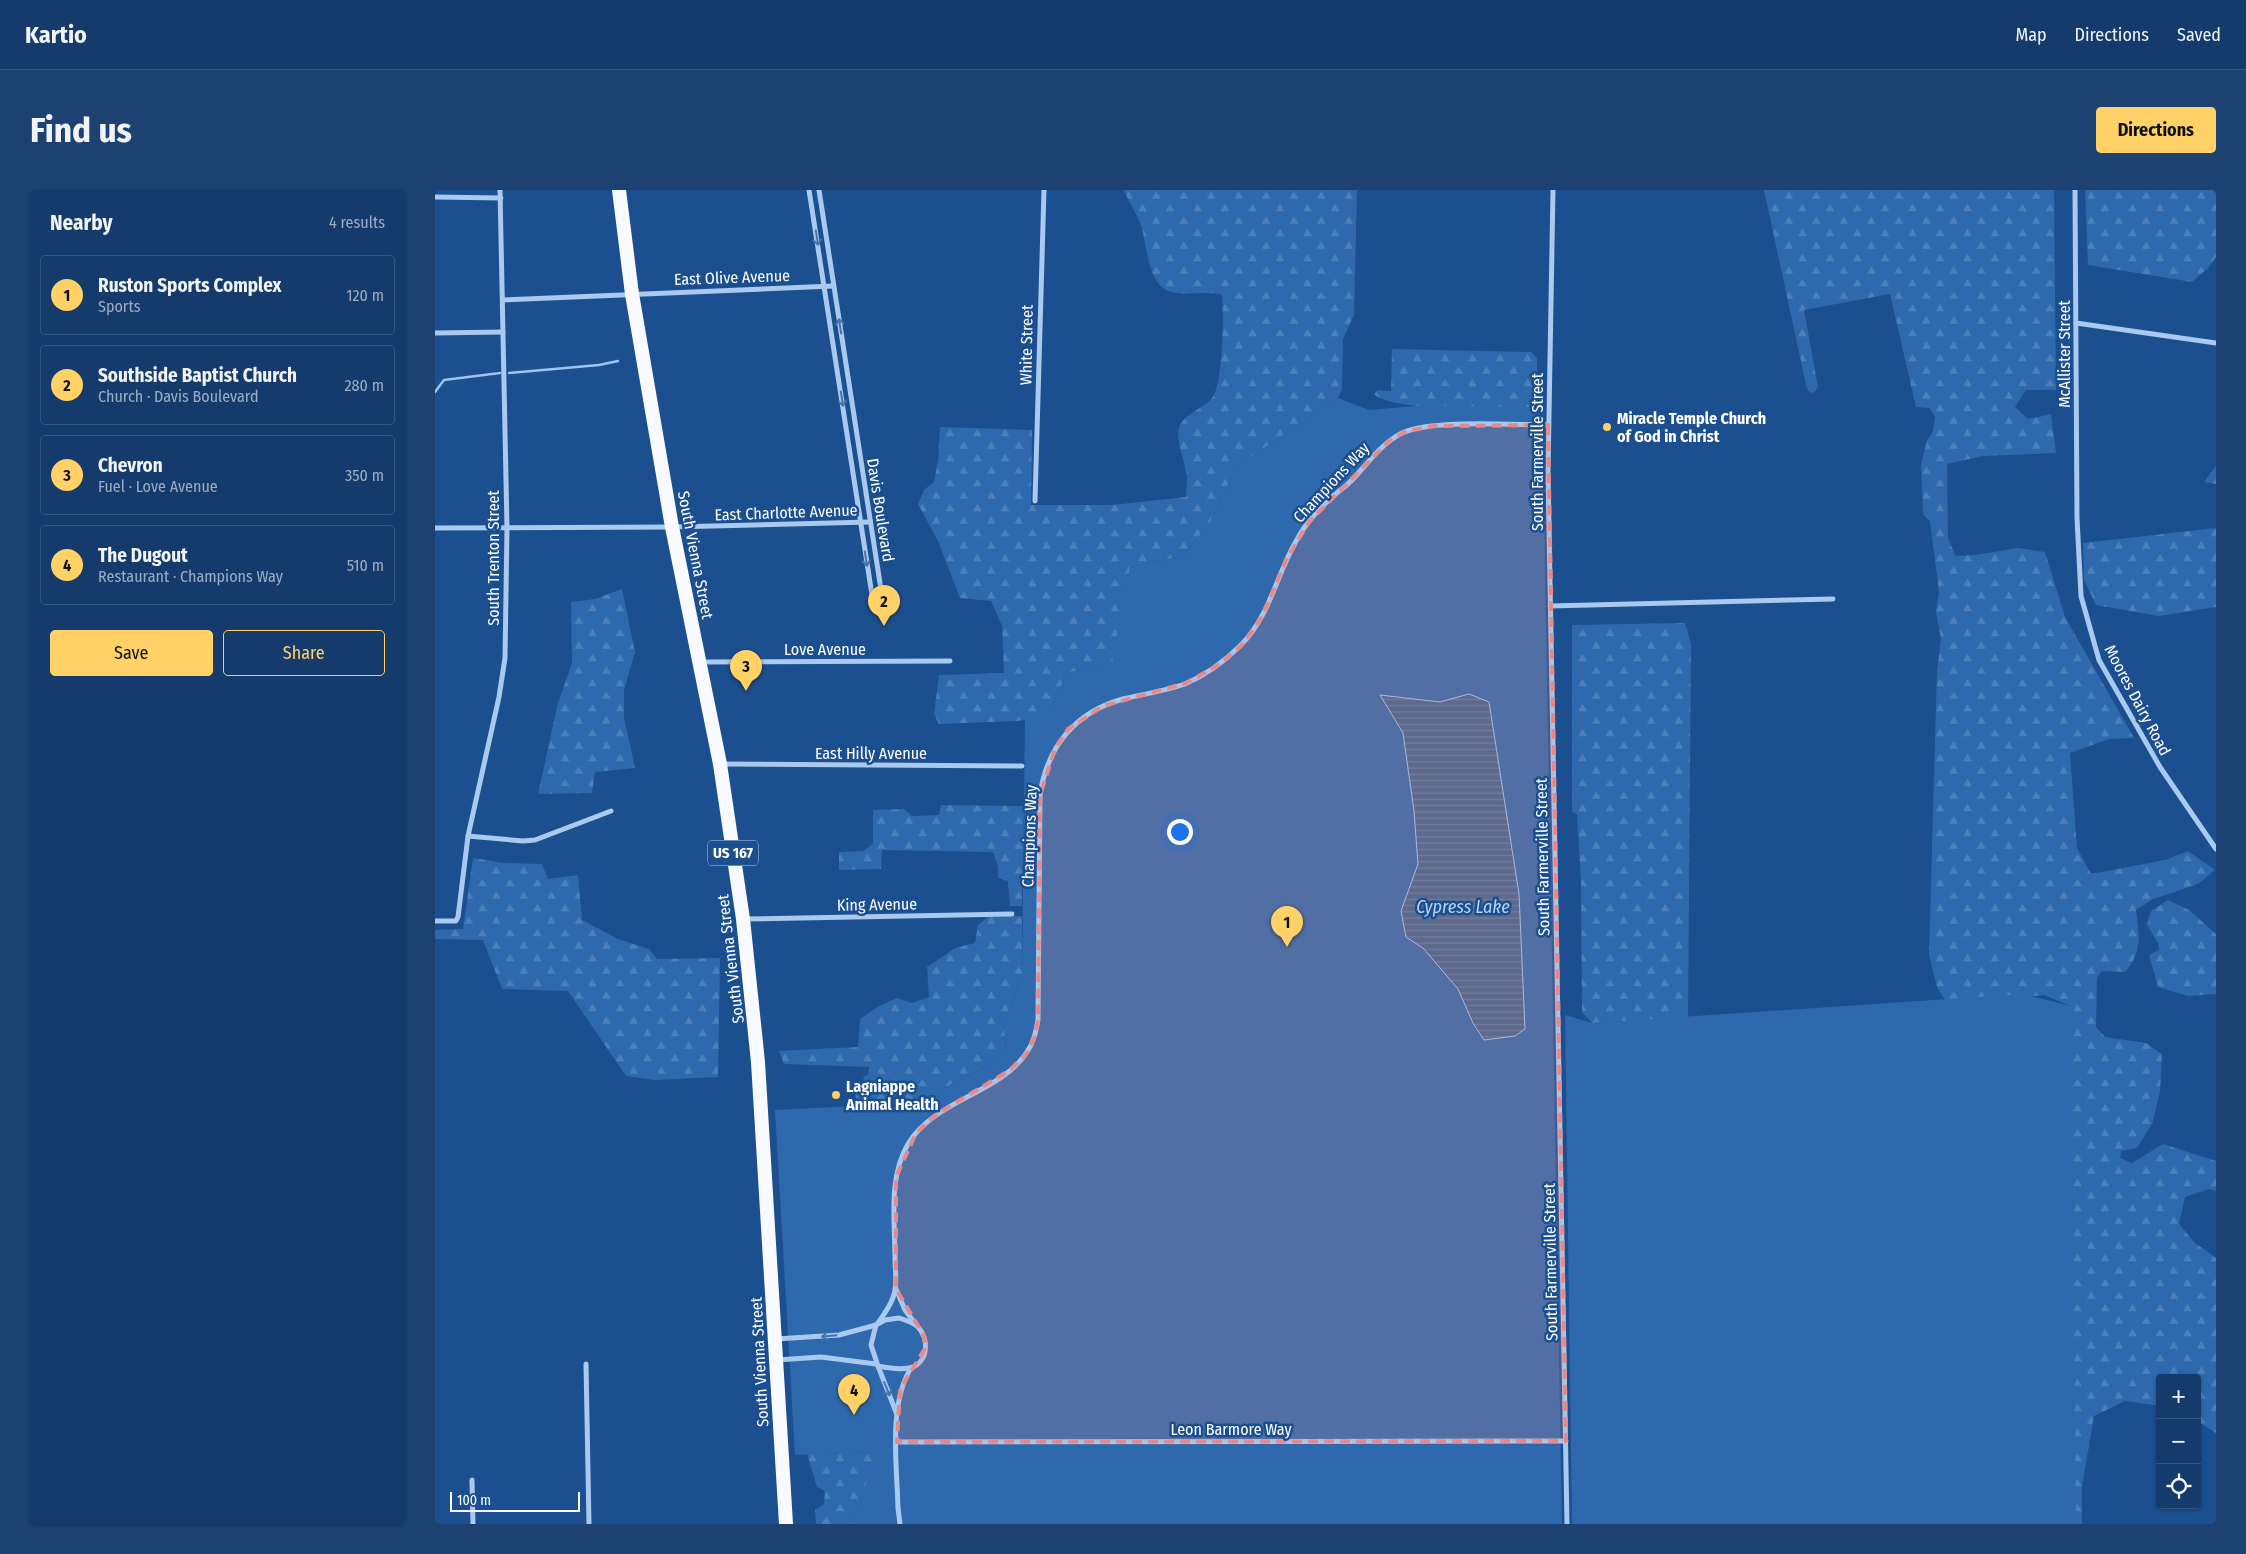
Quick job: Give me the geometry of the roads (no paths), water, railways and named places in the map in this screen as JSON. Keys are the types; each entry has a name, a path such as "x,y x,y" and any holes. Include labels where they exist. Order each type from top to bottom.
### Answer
{"highway":[{"name":"South Vienna Street","path":"619,190 632,294 672,527 720,764 743,919 758,1062 786,1524"}],"street":[{"name":"South Trenton Street","path":"435,921 456,920 459,918 468,836 504,666 507,528 500,190"},
{"name":"Davis Boulevard","path":"809,190 871,595 878,597 882,596 819,190"},
{"name":"White Street","path":"1035,501 1044,190"},
{"name":"South Farmerville Street","path":"1553,190 1548,425 1567,1524"},
{"name":"McAllister Street","path":"2075,190 2077,518"},
{"path":"435,197 501,198"},
{"name":"East Olive Avenue","path":"503,300 833,286"},
{"path":"2077,324 2216,343"},
{"path":"435,333 503,332"},
{"name":"Champions Way","path":"896,1412 871,1345 877,1324 886,1312 895,1289 895,1184 899,1165 916,1133 937,1114 1010,1070 1027,1053 1034,1038 1039,1012 1040,796 1047,764 1068,729 1108,704 1168,690 1197,678 1220,664 1241,646 1262,617 1286,560 1309,522 1328,501 1353,480 1369,458 1389,441 1404,432 1433,426 1548,425"},
{"name":"Moores Dairy Road","path":"2077,518 2081,596 2099,660 2160,767 2216,849"},
{"name":"East Charlotte Avenue","path":"435,528 672,527 870,522"},
{"path":"1550,606 1833,599"},
{"name":"Love Avenue","path":"699,662 950,661"},
{"name":"East Hilly Avenue","path":"720,764 1022,766"},
{"path":"468,836 523,841 535,840 611,811"},
{"name":"King Avenue","path":"743,919 1012,914"},
{"name":"Champions Way","path":"895,1289 905,1310 923,1334 926,1347 923,1357 911,1368 900,1390 896,1412 897,1508 900,1524"},
{"path":"775,1339 839,1336 899,1318 916,1325"},
{"path":"776,1360 821,1358 900,1369 911,1368"},
{"path":"586,1364 589,1524"},
{"name":"Leon Barmore Way","path":"897,1442 1566,1441"},
{"path":"472,1480 473,1524"}],"water":[{"name":"Cypress Lake","path":"1469,694 1489,702 1519,894 1525,1029 1515,1036 1484,1040 1473,1023 1458,989 1423,948 1406,937 1401,911 1418,864 1414,811 1403,733 1380,695 1440,702"}],"waterway":[{"path":"509,373 599,365 618,361"},
{"path":"435,392 444,380 500,373"}],"place":[{"name":"Miracle Temple Church of God in Christ","path":"1607,427"},
{"name":"Southside Baptist Church","path":"884,626"},
{"name":"Chevron","path":"746,691"},
{"name":"Ruston Sports Complex","path":"1287,947"},
{"name":"Lagniappe Animal Health","path":"836,1095"},
{"name":"The Dugout","path":"854,1415"}]}
